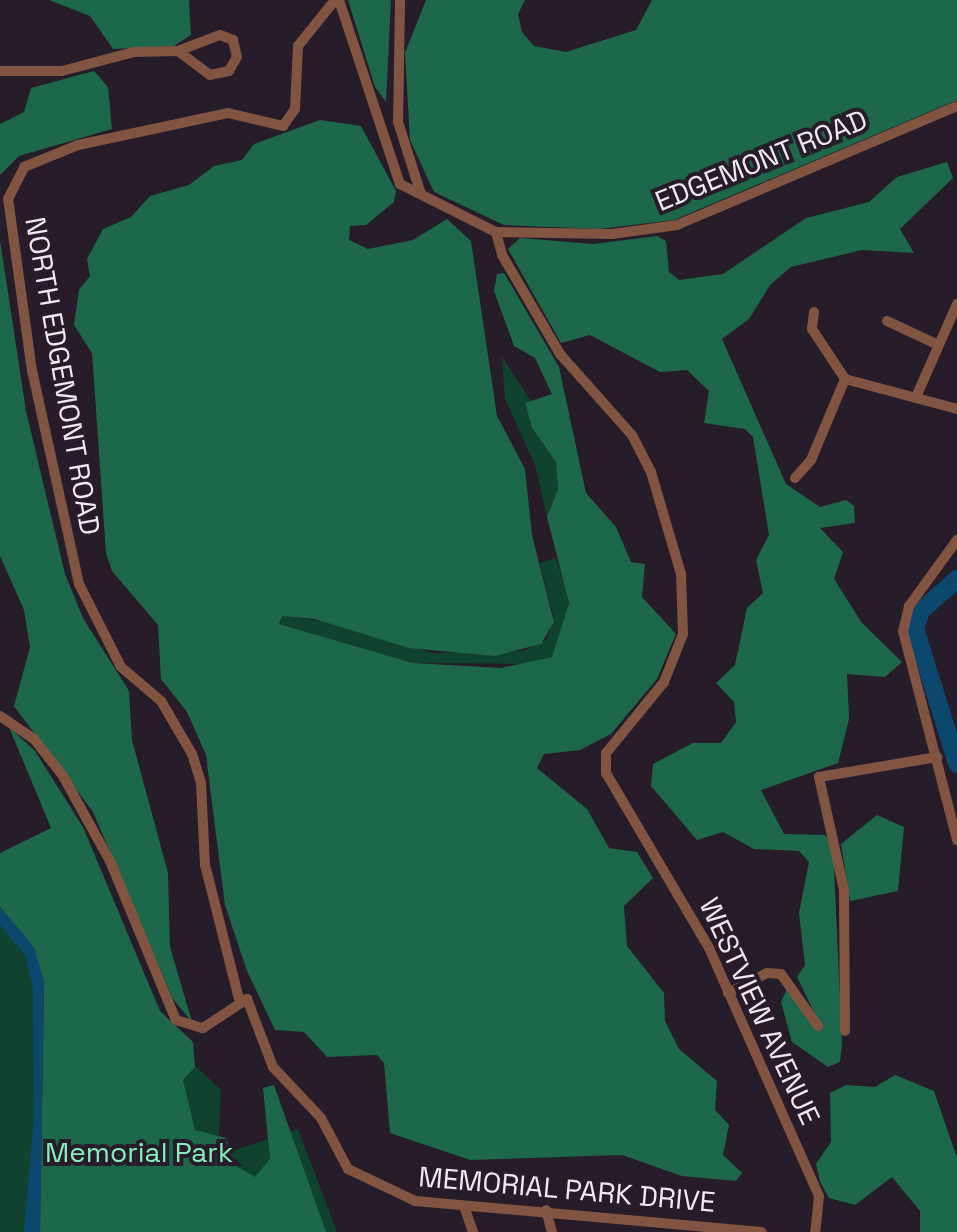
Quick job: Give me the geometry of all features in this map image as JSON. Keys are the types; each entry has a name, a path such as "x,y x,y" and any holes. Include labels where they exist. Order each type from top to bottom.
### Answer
{"street":[{"name":"EDGEMONT ROAD","path":"337,0 398,179 496,232 666,228 957,106"},
{"name":"NORTH EDGEMONT ROAD","path":"239,999 205,865 196,763 161,701 121,667 70,553 22,310 10,189 32,162 99,140 228,113 283,126 295,109 298,46 337,0"},
{"path":"400,0 398,122 421,194"},
{"path":"0,71 62,71 134,52 178,51 225,36 237,57 229,71 210,75 178,51"},
{"name":"WESTVIEW AVENUE","path":"496,232 502,255 560,354 632,435 651,472 681,574 683,634 670,672 610,747 605,766 617,798 699,926 819,1196 815,1232"},
{"path":"916,397 934,343 957,304"},
{"path":"814,312 812,329 845,379 957,409"},
{"path":"887,321 934,343"},
{"path":"795,478 811,460 845,379"},
{"path":"957,540 904,623 957,840"},
{"path":"0,716 34,739 70,788 110,861 176,1020 203,1028 239,999"},
{"path":"845,1031 844,890 819,777 937,757"},
{"path":"728,993 767,973 781,974 818,1026"},
{"name":"MEMORIAL PARK DRIVE","path":"239,999 250,1003 273,1067 321,1118 343,1165 393,1197 762,1232"},
{"path":"464,1206 473,1232"},
{"path":"546,1210 552,1232"}],"green space":[{"path":"49,0 189,0 191,35 174,46 113,49 90,16"},
{"path":"348,0 391,0 386,102 375,87"},
{"path":"426,0 525,0 518,14 522,32 534,46 566,52 636,30 652,0 957,0 957,100 674,220 599,229 504,225 434,192 410,140 405,53"},
{"path":"94,71 108,87 112,129 19,156 0,175 0,124 24,112 31,88"},
{"path":"320,120 361,126 396,191 394,202 366,225 350,226 349,240 368,249 413,240 447,219 471,241 497,416 525,469 532,535 554,622 541,644 495,656 409,648 315,619 282,616 279,624 413,663 501,668 552,657 569,603 547,517 558,489 556,462 532,428 525,403 552,394 535,358 514,346 494,291 497,274 504,273 559,367 586,493 616,527 631,562 645,564 642,597 676,634 657,679 611,734 580,750 544,754 537,768 587,809 609,848 637,852 653,878 624,906 627,946 664,993 665,1021 679,1049 717,1081 715,1110 729,1125 723,1155 742,1173 736,1181 682,1176 622,1155 470,1160 390,1133 384,1063 377,1055 327,1057 304,1032 275,1030 247,971 225,905 206,755 187,712 161,679 158,625 112,571 106,553 92,353 74,325 79,290 90,276 87,259 103,229 131,217 150,196 189,185 214,166 242,160 254,144"},
{"path":"947,162 953,178 900,229 914,253 862,250 791,267 770,285 749,319 722,339 786,484 820,507 846,500 854,506 855,523 820,528 843,552 834,579 862,623 902,662 885,677 847,674 849,719 838,763 761,790 784,834 825,835 833,846 842,1044 840,1062 828,1067 792,1042 781,1002 787,989 816,1016 797,977 805,965 799,913 809,862 799,851 754,849 723,832 697,840 651,786 653,764 693,743 721,743 736,722 734,702 716,683 735,665 747,608 763,593 756,560 769,535 753,437 745,429 704,423 709,391 687,370 660,372 590,335 561,343 508,249 520,238 593,244 657,236 666,241 669,272 679,280 723,274 806,218 869,202 897,177"},
{"path":"0,240 26,411 65,574 83,618 129,691 132,740 168,873 170,947 192,1022 173,999 93,812 14,706 30,647 24,610 0,556"},
{"path":"502,357 531,401 525,404 532,428 556,462 558,489 547,517 535,465 505,399"},
{"path":"556,558 568,598 567,627 552,657 540,664 413,663 279,624 282,616 331,622 433,653 524,651 547,639 554,618 540,563"},
{"name":"Memorial Park","path":"9,727 35,751 83,827 160,1011 193,1042 195,1067 183,1080 195,1130 226,1138 236,1166 255,1177 270,1159 263,1088 274,1085 326,1232 40,1232 44,982 33,947 0,907 0,853 51,828"},
{"path":"877,815 904,827 898,891 850,901 841,844"},
{"name":"Memorial Park","path":"0,918 30,957 39,985 43,1164 168,1040 221,1090 218,1156 298,1129 337,1232 0,1232"},
{"path":"895,1075 934,1091 957,1158 957,1232 920,1232 920,1211 892,1177 855,1205 829,1198 820,1182 816,1164 831,1142 830,1093 846,1085 875,1087"}],"water":[{"path":"0,907 34,947 44,982 40,1232 24,1232 34,1116 33,988 25,955 0,925"}],"waterway":[{"path":"957,579 921,611 915,628 957,764"}]}
